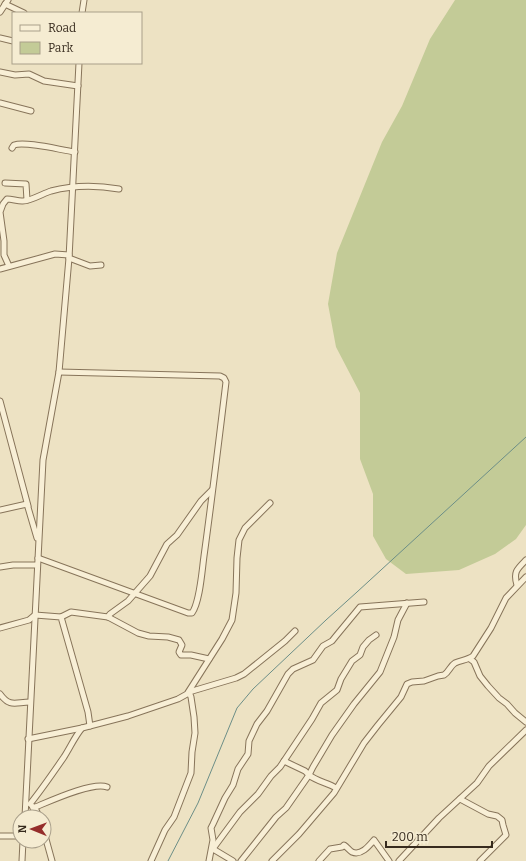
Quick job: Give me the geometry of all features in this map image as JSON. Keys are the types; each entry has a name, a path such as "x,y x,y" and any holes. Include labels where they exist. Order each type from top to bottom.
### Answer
{"street":[{"path":"82,12 84,0"},
{"path":"0,12 7,2 22,12"},
{"path":"0,38 12,41"},
{"path":"33,809 30,805 28,739 43,460 59,372 69,256 79,64"},
{"path":"0,72 15,75 29,74 44,81 78,86"},
{"path":"0,103 31,111"},
{"path":"12,148 14,145 18,144 29,144 75,152"},
{"path":"5,183 26,184 27,200"},
{"path":"9,266 4,254 0,209 7,199 21,201 27,200 49,192 84,185 119,189"},
{"path":"0,269 55,254 69,256 90,266 101,265"},
{"path":"38,558 188,613 192,613 196,605 200,582 226,382 224,378 216,375 59,372"},
{"path":"0,401 38,542"},
{"path":"108,617 136,594 153,572 167,544 177,535 201,500 212,490"},
{"path":"28,739 82,728 128,716 172,701 189,692 227,631 232,620 236,593 236,558 238,540 245,528 270,503"},
{"path":"0,510 25,504 28,506"},
{"path":"517,585 515,575 516,570 526,560"},
{"path":"0,567 13,565 37,565"},
{"path":"272,861 299,834 322,807 336,788 364,743 400,697 407,684 412,682 427,681 444,675 453,664 470,658 480,647 506,598 526,577"},
{"path":"209,861 212,850 211,828 217,813 232,785 238,769 248,754 249,741 257,724 267,711 288,674 297,666 313,660 323,646 336,636 360,607 424,602"},
{"path":"241,861 276,817 286,808 354,704 380,672 394,637 398,620 407,603"},
{"path":"0,628 29,620 34,616 61,616 71,612 108,617 138,633 179,640 182,645 179,652 181,655 191,655 209,659"},
{"path":"61,616 88,712 90,726"},
{"path":"189,692 236,678 244,674 285,641 295,630"},
{"path":"212,850 240,812 258,794 284,761 321,703 337,690 341,679 352,661 360,655 363,647 376,634"},
{"path":"470,658 474,662 480,676 488,686 526,722"},
{"path":"151,861 158,844 174,817 191,773 195,732 194,717 189,692"},
{"path":"0,694 4,699 11,703 30,702"},
{"path":"28,809 82,728"},
{"path":"399,861 439,818 477,783 489,766 526,730"},
{"path":"284,761 304,771 313,778 336,788"},
{"path":"30,805 85,788 107,787"},
{"path":"460,799 488,814 497,816 502,820 506,832 506,834 480,861"},
{"path":"0,836 12,836"},
{"path":"319,861 330,849 342,847 344,845 352,852 366,850 374,840 389,861"},
{"path":"22,861 23,849"},
{"path":"49,849 52,861"},
{"path":"212,850 233,861"}],"green space":[{"path":"455,0 526,0 526,525 516,539 495,554 459,570 406,574 386,559 373,536 373,494 360,459 360,393 336,347 328,304 337,253 382,142 402,106 430,39"}],"waterway":[{"path":"168,861 198,803 237,708 253,689 526,437"}]}
